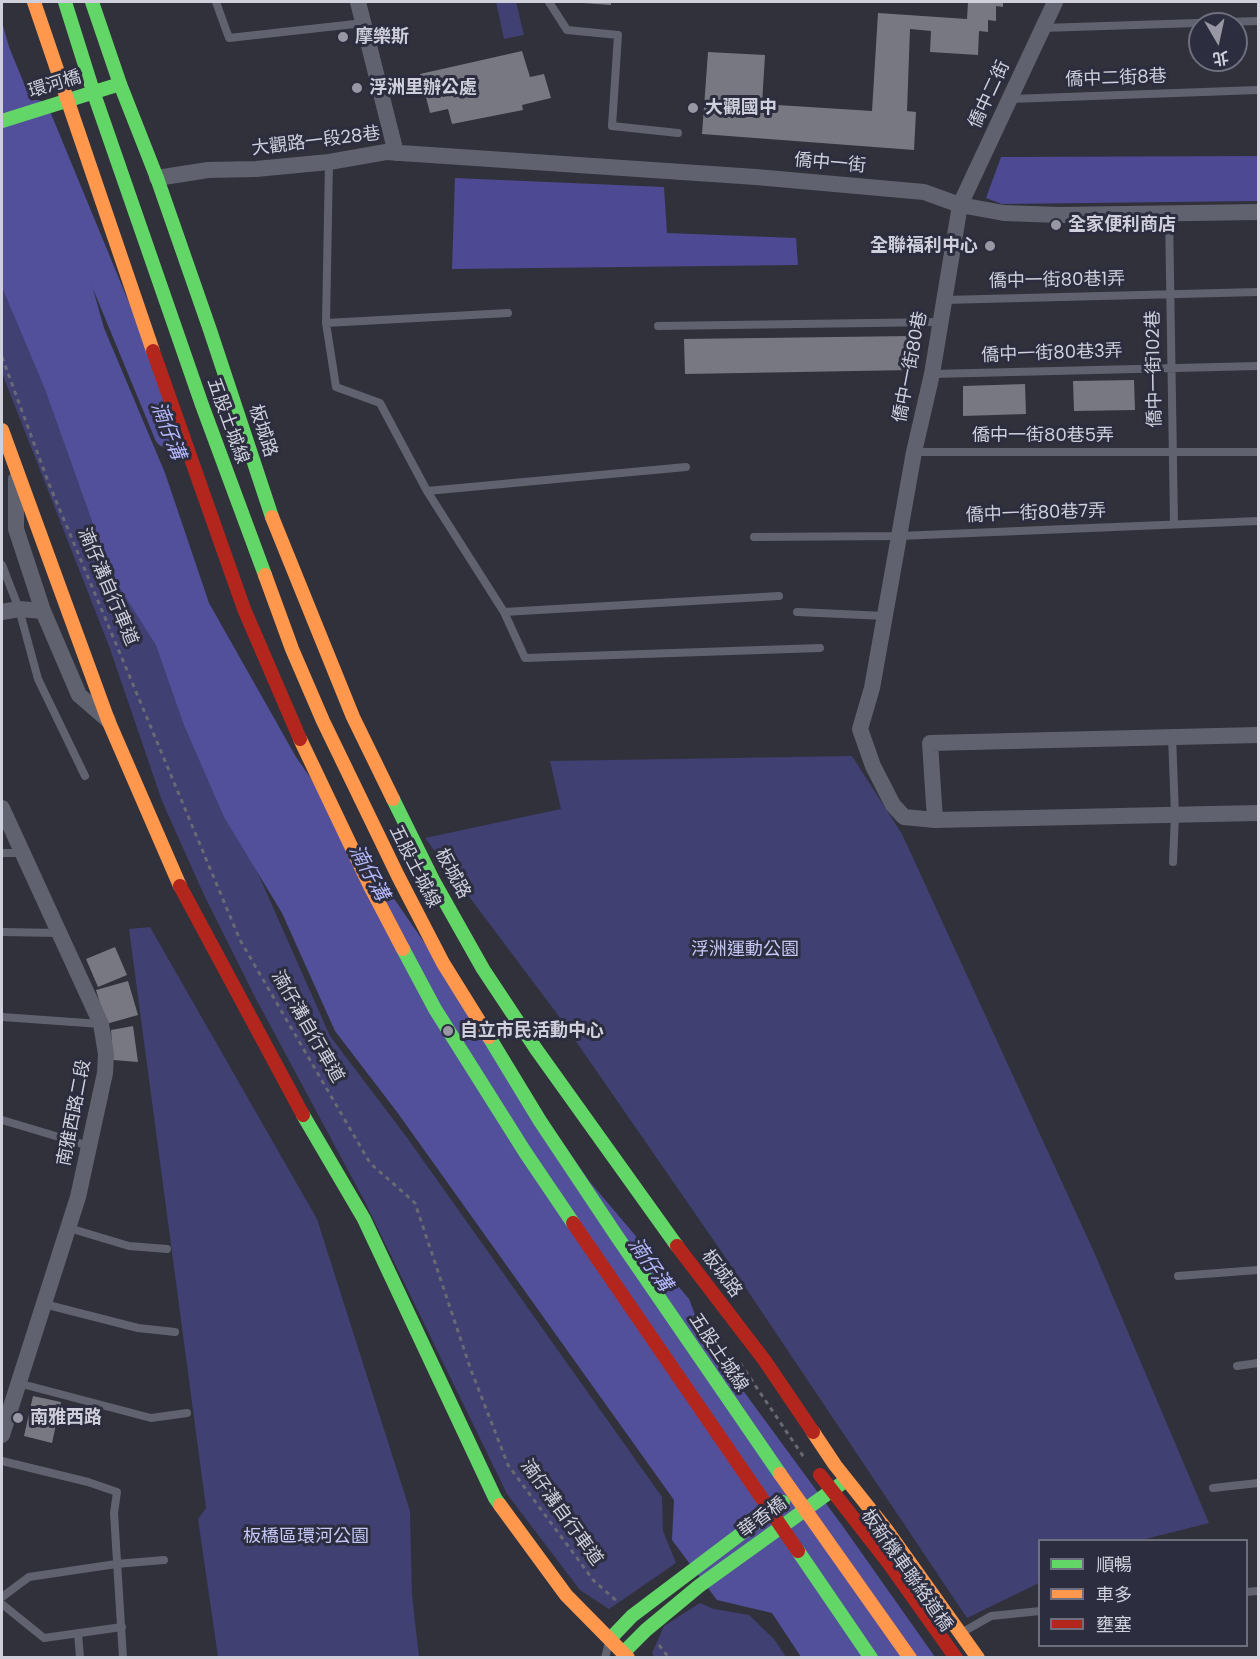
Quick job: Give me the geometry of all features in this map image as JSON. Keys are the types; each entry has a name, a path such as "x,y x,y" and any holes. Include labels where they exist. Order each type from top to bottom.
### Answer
{"main road":[{"path":"34,2 244,609 292,724 370,886 435,1009 525,1152 871,1658"},
{"name":"五股土城線","path":"65,2 93,91 191,372 292,649 333,742 398,876 443,963 559,1149 749,1430 910,1658"},
{"name":"板城路","path":"92,2 210,330 269,511 353,717 434,882 483,969 536,1049 660,1223 765,1361 836,1465 978,1658"},
{"name":"環河橋","path":"2,121 120,84"},
{"path":"2,430 108,720 180,888 315,1137 364,1219 495,1498 566,1595 610,1639 623,1656"},
{"name":"華香橋","path":"610,1639 633,1616 688,1572 836,1465"},
{"name":"華香橋","path":"623,1656 646,1630 699,1586 848,1479"},
{"path":"812,1481 830,1491 841,1503 890,1565 956,1658"}],"street":[{"name":"大觀路一段28巷","path":"157,178 208,170 256,169 329,162 386,152 396,153 358,2"},
{"name":"僑中二街","path":"960,206 1055,2"},
{"name":"僑中一街","path":"396,153 745,176 924,192 960,206 1004,213 1059,215 1258,212"},
{"name":"僑中一街80巷","path":"960,206 932,374 914,452 872,687 860,729 873,766 893,805 904,817 935,820 1258,813"},
{"path":"16,468 16,529 43,611 79,695 108,720"},
{"path":"2,612 19,609 43,611"},
{"path":"935,820 930,743 1258,735"},
{"name":"南雅西路二段","path":"2,808 101,1024 106,1054 105,1073 78,1197 2,1435"}],"lane":[{"path":"216,2 229,38 364,23"},
{"path":"549,2 567,30 618,35 612,126 678,133"},
{"path":"1043,28 1258,21"},
{"name":"僑中二街8巷","path":"1011,99 1258,90"},
{"path":"329,162 326,323 336,387 380,403 427,491 504,612 525,658 820,648"},
{"name":"僑中一街102巷","path":"1169,213 1174,524"},
{"name":"僑中一街80巷1弄","path":"944,300 1258,292"},
{"path":"326,323 508,313"},
{"path":"658,326 940,322"},
{"name":"僑中一街80巷3弄","path":"932,374 1258,366"},
{"name":"僑中一街80巷5弄","path":"914,452 1258,452"},
{"path":"427,491 686,468"},
{"name":"僑中一街80巷7弄","path":"754,537 899,536 1258,521"},
{"path":"2,565 19,609 38,679 85,776"},
{"path":"504,612 779,596"},
{"path":"797,612 885,616"},
{"path":"1172,736 1175,814 1173,862"},
{"path":"2,853 23,853"},
{"path":"2,932 60,933"},
{"path":"2,1017 101,1024"},
{"path":"2,1120 89,1146"},
{"path":"69,1228 129,1246 166,1249"},
{"path":"1178,1276 1258,1270"},
{"path":"44,1304 138,1328 175,1332"},
{"path":"1237,1366 1258,1363"},
{"path":"18,1383 152,1418 187,1413"},
{"path":"2,1461 87,1482 117,1492 114,1513 123,1658"},
{"path":"1213,1488 1258,1483"},
{"name":"板新機車聯絡道橋","path":"841,1503 854,1528 946,1658"},
{"path":"2,1597 29,1577 116,1564 164,1560"},
{"path":"2,1604 44,1638 122,1627"},
{"path":"961,1633 992,1616 1038,1611"},
{"path":"78,1633 80,1658"},
{"path":"605,1658 610,1639"}],"path":[{"name":"湳仔溝自行車道","path":"2,357 49,484 240,940 370,1163 415,1203 471,1370 508,1465 594,1581 633,1616"},
{"path":"736,1356 812,1481"},
{"path":"646,1630 669,1658"}],"green space":[{"path":"496,2 516,2 524,35 504,39"},
{"path":"2,264 213,772 330,1036 408,1139 662,1497 663,1531 676,1563 609,1609 580,1590 507,1494 365,1202 256,999 204,895 162,801 109,646 2,373"},
{"name":"浮洲運動公園","path":"852,756 902,834 1094,1252 1209,1523 1145,1539 1038,1539 1038,1583 967,1618 721,1251 555,1011 425,838 561,809 550,761"},
{"name":"板橋區環河公園","path":"150,927 317,1219 410,1511 412,1595 419,1657 218,1657 198,1519 206,1508 129,929"},
{"path":"700,1603 714,1609 749,1615 774,1639 786,1657 655,1658 652,1653 664,1626"}],"shaded area":[{"path":"1258,156 1258,201 1002,204 986,198 1001,157"},
{"path":"455,178 664,187 667,233 796,238 798,265 452,269"}],"water":[{"path":"2,22 9,47 48,142 73,218 104,328 165,473 209,603 296,757 590,1182 689,1299 703,1336 844,1528 935,1657 801,1657 772,1613 717,1600 672,1540 674,1500 397,1112 335,1031 282,913 224,817 184,725 156,645 111,574 45,389 2,287"}],"building":[{"path":"611,2 611,5 583,3"},
{"path":"968,2 1003,2 1003,7 996,6 996,21 988,20 988,32 979,31 978,55 930,52 931,31 910,29 907,111 916,112 914,150 702,134 708,52 765,55 762,104 872,111 878,13 967,19"},
{"path":"522,51 530,77 544,74 551,98 522,105 523,110 452,124 448,109 430,113 420,74"},
{"path":"911,336 912,370 685,374 684,339"},
{"path":"1134,380 1135,410 1074,411 1073,381"},
{"path":"1025,384 1026,414 963,416 963,386"},
{"path":"115,947 127,975 98,987 86,959"},
{"path":"128,981 138,1015 106,1024 96,990"},
{"path":"133,1026 138,1062 113,1060 111,1030"},
{"path":"33,1396 61,1402 52,1443 24,1436"}],"waterway":[{"name":"湳仔溝","path":"36,114 168,434"}],"traffic: fast":[{"path":"65,2 93,91 202,405 265,575"},
{"path":"92,2 120,84 157,178 272,517"},
{"path":"2,121 120,84"},
{"path":"393,799 434,882 483,969 536,1049 677,1246"},
{"path":"403,949 435,1009 525,1152 573,1223"},
{"path":"489,1037 540,1121 780,1474"},
{"path":"303,1115 364,1219 500,1505"},
{"path":"624,1652 646,1630 699,1586 845,1481"},
{"path":"610,1639 632,1616 783,1502"},
{"path":"798,1551 871,1658"}],"traffic: slow":[{"path":"34,2 153,351"},
{"path":"2,430 108,720 180,886"},
{"path":"272,517 353,717 393,799"},
{"path":"265,575 292,649 323,721 398,876 443,963 489,1037"},
{"path":"300,739 370,886 403,949"},
{"path":"813,1432 978,1658"},
{"path":"780,1474 910,1658"},
{"path":"500,1505 566,1595 628,1658"}],"traffic: jam":[{"path":"153,351 244,609 300,739"},
{"path":"180,886 303,1115"},
{"path":"573,1223 798,1551"},
{"path":"677,1246 765,1361 813,1432"},
{"path":"820,1475 890,1565 956,1658"}],"place":[{"name":"摩樂斯","path":"343,37"},
{"name":"浮洲里辦公處","path":"357,88"},
{"name":"大觀國中","path":"693,108"},
{"name":"全家便利商店","path":"1056,225"},
{"name":"全聯福利中心","path":"990,246"},
{"name":"自立市民活動中心","path":"448,1031"},
{"name":"南雅西路","path":"18,1418"}]}
